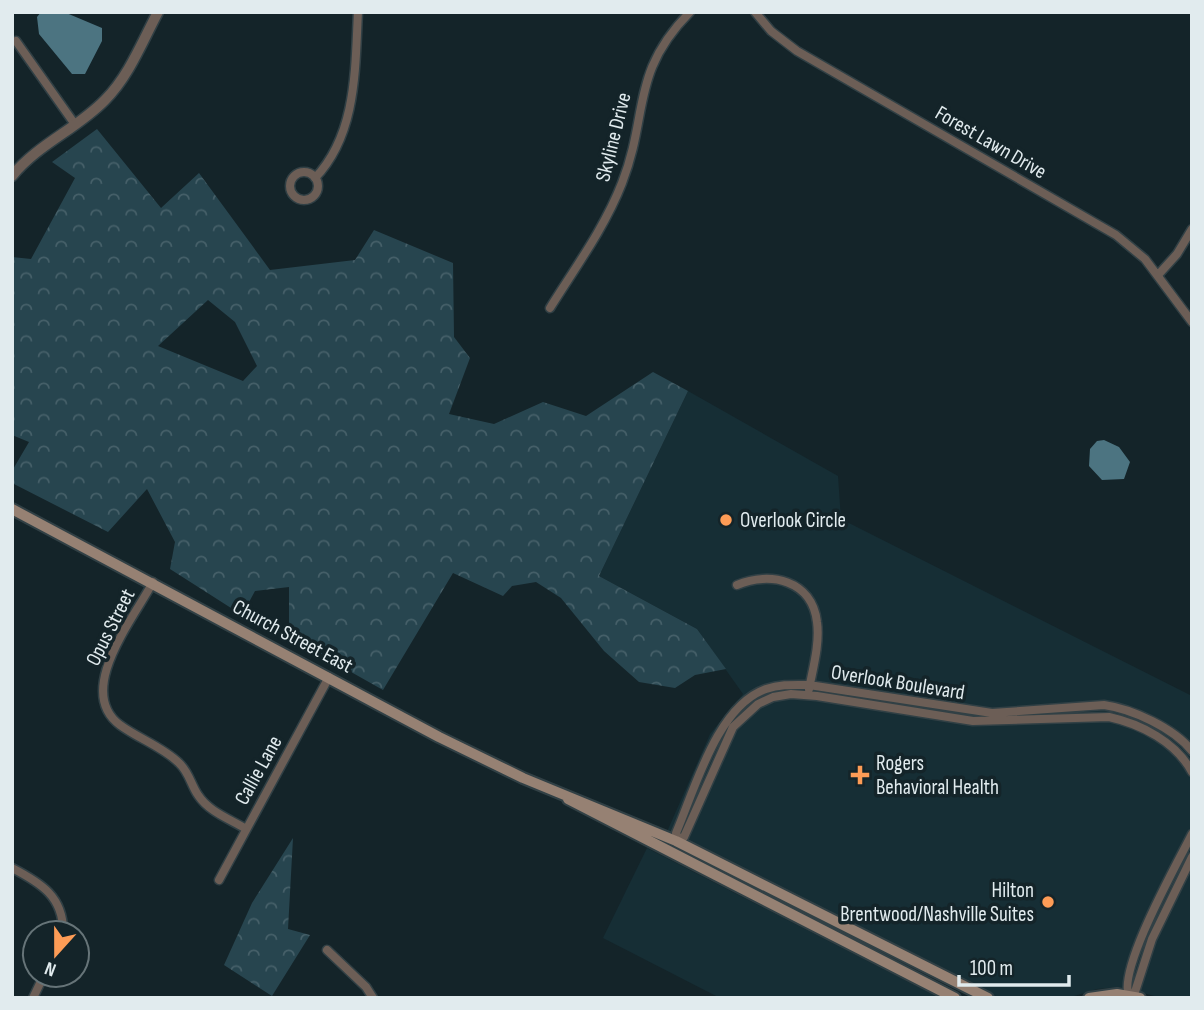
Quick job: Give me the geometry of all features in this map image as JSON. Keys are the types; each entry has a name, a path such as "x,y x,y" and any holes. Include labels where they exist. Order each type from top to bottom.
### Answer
{"main road":[{"name":"Church Street East","path":"12,509 439,737 556,792 581,808 719,875 955,998"},
{"name":"Church Street East","path":"556,792 583,800 677,840 988,998"},
{"path":"1089,998 1133,997"}],"street":[{"path":"12,176 35,152 97,107 116,87 158,12"},
{"path":"315,178 332,156 350,109 356,65 358,12"},
{"name":"Skyline Drive","path":"550,308 621,187 650,69 667,38 690,12"},
{"name":"Forest Lawn Drive","path":"755,12 777,37 797,51 1116,235 1158,275 1192,322"},
{"path":"16,41 74,123"},
{"path":"1158,275 1178,254 1192,229"},
{"path":"737,585 751,579 777,578 789,582 806,596 814,609 818,626 807,695"},
{"name":"Opus Street","path":"153,582 108,664 102,683 102,697 109,713 119,724 179,762 207,806 246,829"},
{"name":"Callie Lane","path":"219,880 329,677"},
{"name":"Overlook Boulevard","path":"1192,751 1174,736 1119,707 1104,705 992,713 809,685 785,685 765,690 742,704 728,719 676,833 677,840 684,836 723,747 744,715 773,697 807,695 973,721 1109,717 1128,722 1165,741 1186,760 1192,772"},
{"path":"1133,997 1133,961 1145,928 1192,834"},
{"path":"1133,997 1152,939 1192,858"},
{"path":"12,868 37,881 52,894 62,919"},
{"path":"327,950 366,986 373,998"}],"shaded area":[{"path":"41,12 64,12 102,28 102,41 85,74 72,74 39,34 37,17"},
{"path":"688,391 838,476 841,519 1192,696 1192,998 1162,998 1120,987 1097,989 1068,998 1000,998 666,834 710,734 743,694 697,629 599,576"},
{"path":"1104,440 1119,447 1130,462 1124,479 1102,480 1089,466 1090,449 1097,441"},
{"path":"647,848 940,998 720,998 603,938"}],"green space":[{"path":"97,129 161,208 199,173 270,270 355,260 374,230 453,263 454,337 470,358 449,414 494,424 543,402 586,416 653,372 688,391 599,576 697,629 726,669 695,675 675,688 639,682 604,651 561,598 536,582 512,586 503,596 453,573 383,690 289,637 289,587 255,591 242,615 170,569 175,542 147,489 108,532 12,483 12,471 29,442 12,435 12,257 31,259 75,178 52,162","holes":["208,300 235,322 257,366 243,381 158,346"]},
{"path":"293,838 288,929 310,935 272,996 224,965 252,903"}],"place":[{"name":"Overlook Circle","path":"726,520"},
{"name":"Rogers Behavioral Health","path":"860,775"},
{"name":"Hilton Brentwood/Nashville Suites","path":"1048,902"}]}
